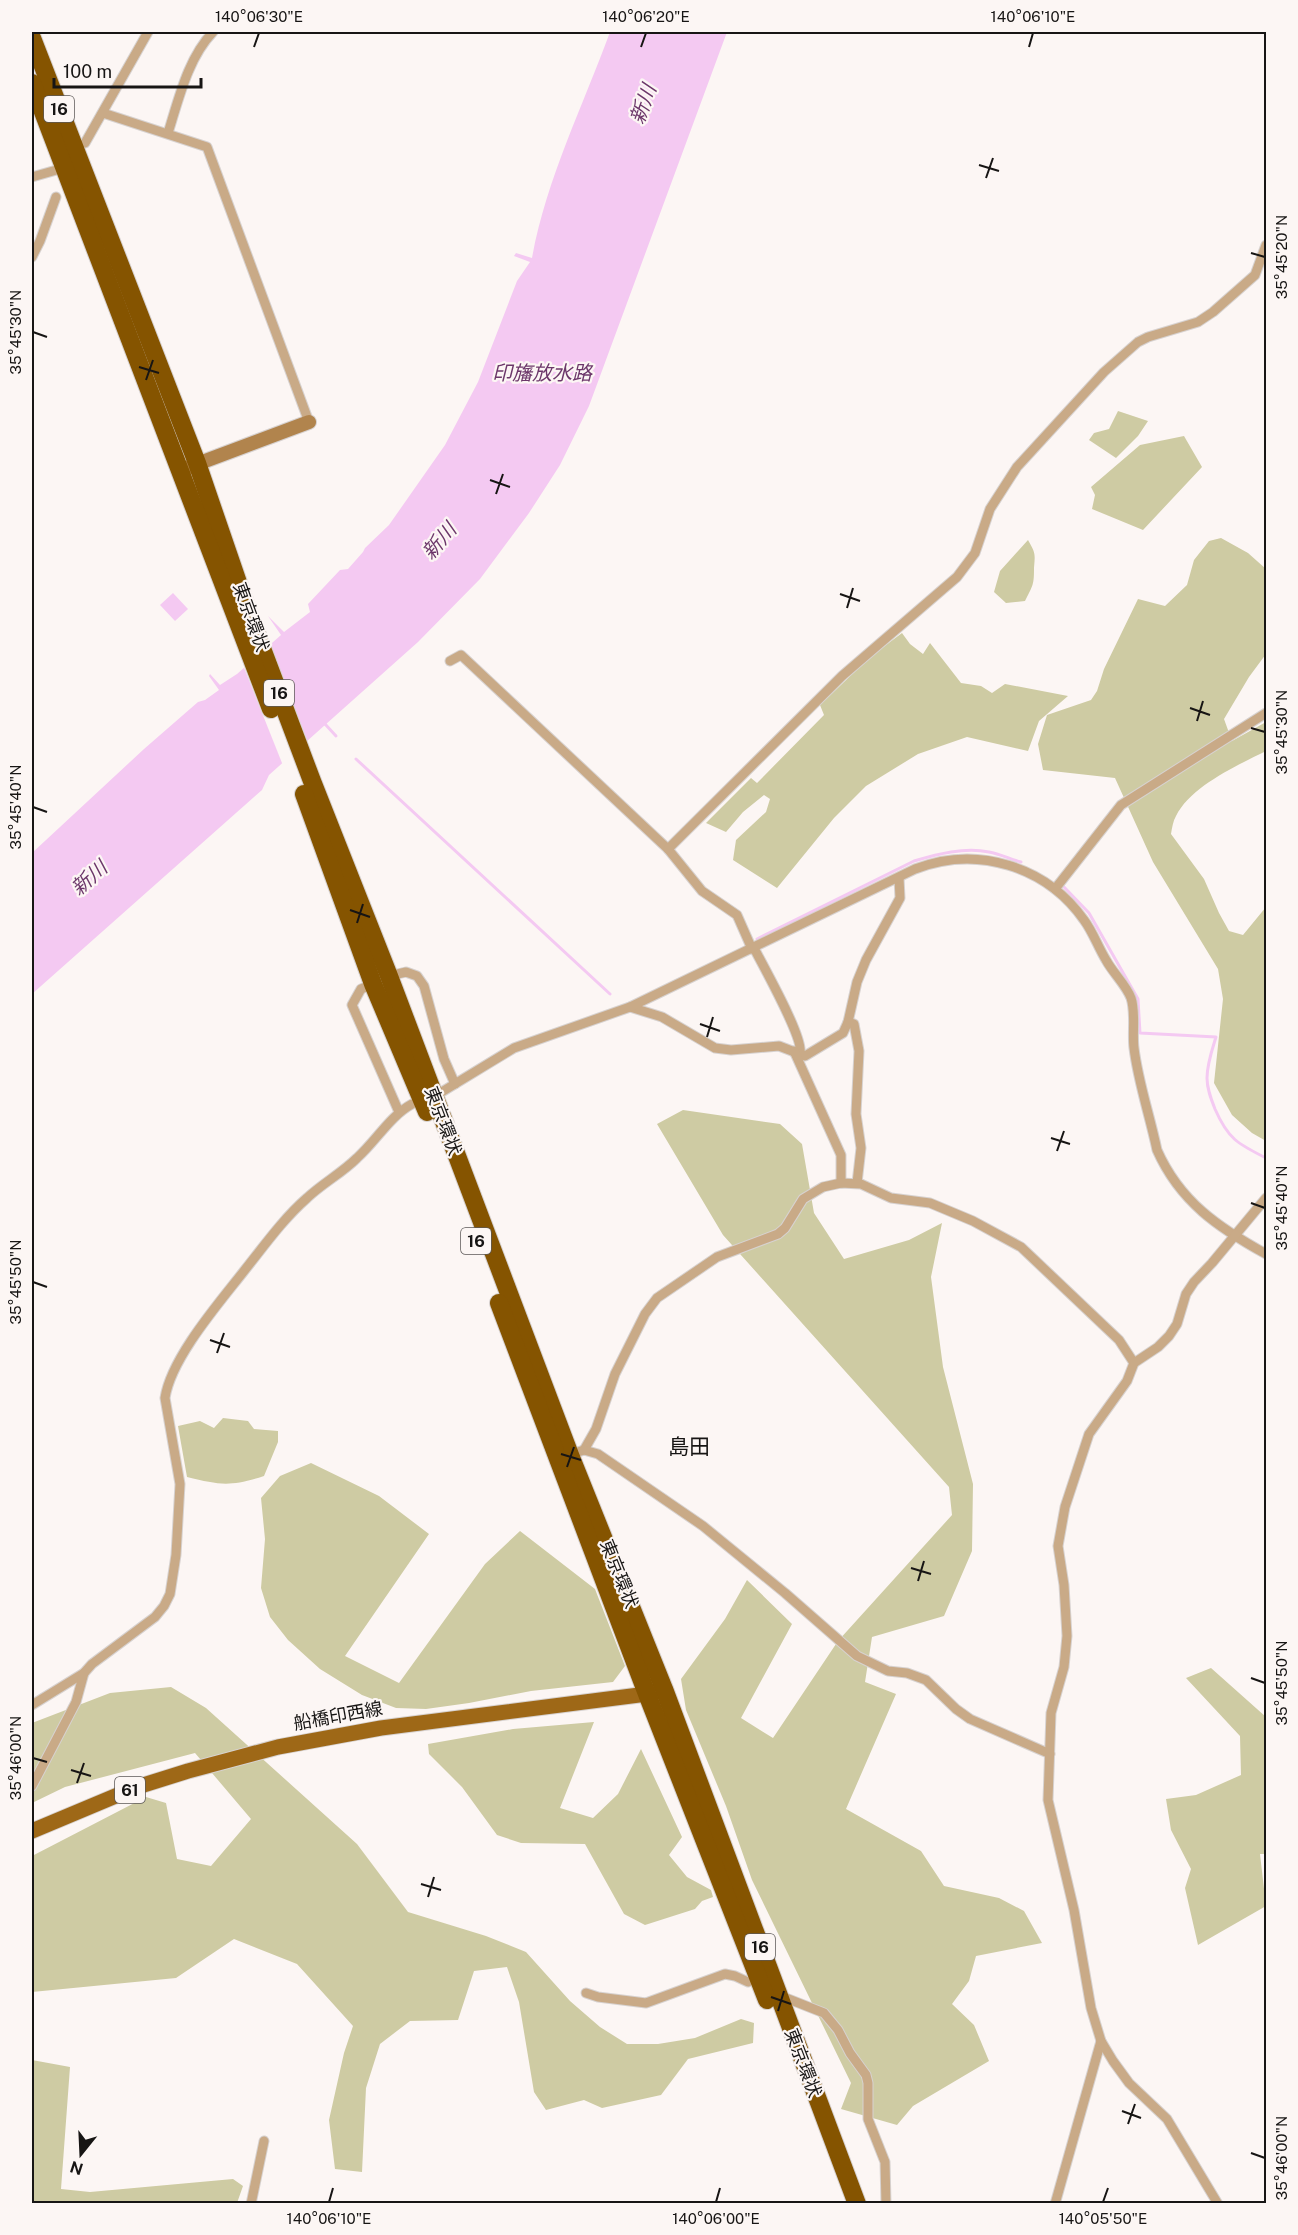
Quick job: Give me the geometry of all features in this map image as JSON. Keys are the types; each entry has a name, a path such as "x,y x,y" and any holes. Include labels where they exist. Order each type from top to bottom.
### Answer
{"highway":[{"name":"東京環状","path":"32,38 71,165"},
{"name":"東京環状","path":"32,83 71,165 189,466 381,980 655,1692 857,2204"},
{"name":"東京環状","path":"516,1330 577,1453 573,1479"},
{"name":"東京環状","path":"655,1692 845,2204"}],"main road":[{"name":"船橋印西線","path":"32,1831 137,1787 232,1758 329,1737 437,1720 655,1692"}],"street":[{"path":"85,143 148,32"},
{"path":"168,133 192,64 202,45 213,32"},
{"path":"103,113 207,147 309,422 189,466"},
{"path":"32,177 71,165"},
{"path":"32,257 56,197"},
{"path":"668,849 856,662 903,626 957,577 975,553 990,509 1017,467 1104,372 1138,342 1198,322 1213,312 1255,275 1266,245"},
{"path":"450,661 461,655 668,849 702,891 737,915 795,1030 801,1048 797,1052"},
{"path":"1055,889 1121,805 1266,713"},
{"path":"440,1093 514,1048 630,1007 929,864 974,858 999,862 1034,874 1055,889 1084,921 1131,1000 1134,1048 1156,1150 1161,1161 1178,1187 1197,1208 1235,1237 1266,1254"},
{"path":"630,1007 662,1017 716,1048 731,1050 779,1046 805,1056 843,1033 848,1022 857,982 866,960 900,898 899,878"},
{"path":"399,1112 352,1005 361,989 406,972 417,976 424,986 444,1059 455,1084"},
{"path":"848,1022 854,1024 859,1051 856,1114 861,1148 857,1184"},
{"path":"797,1052 841,1155 841,1183"},
{"path":"32,1705 84,1673 92,1664 155,1617 170,1594 180,1484 165,1398 178,1364 225,1296 292,1212 356,1159 387,1128 399,1112 412,1104"},
{"path":"577,1453 596,1429 615,1374 645,1314 657,1298 717,1257 778,1234 785,1228 803,1199 823,1187 841,1183 857,1184 891,1198 930,1203 973,1221 1021,1247 1119,1340 1134,1363"},
{"path":"1218,2204 1167,2119 1129,2083 1101,2041 1091,2008 1074,1910 1048,1800 1051,1713 1064,1667 1067,1636 1064,1585 1058,1555 1065,1508 1089,1434 1127,1381 1134,1363 1158,1347 1169,1336 1177,1324 1186,1294 1194,1282 1235,1237 1266,1198"},
{"path":"577,1453 598,1454 703,1526 857,1656 888,1671 907,1673 926,1680 956,1709 970,1719 1050,1754"},
{"path":"32,1786 76,1702 84,1673"},
{"path":"586,1993 598,1997 646,2003 725,1974 748,1982"},
{"path":"786,1998 824,2013 838,2030 850,2053 866,2074 868,2119 885,2162 885,2204"},
{"path":"1055,2204 1101,2041"},
{"path":"251,2204 264,2141"}],"shaded area":[{"path":"1118,411 1148,421 1138,436 1116,458 1089,440 1094,433 1109,429"},
{"path":"1184,436 1202,467 1143,530 1092,509 1095,495 1091,487 1140,445"},
{"path":"1221,538 1248,553 1266,569 1266,654 1224,719 1232,741 1266,722 1266,751 1216,778 1192,795 1176,816 1171,834 1204,879 1229,931 1243,935 1266,907 1266,1141 1252,1133 1232,1115 1214,1083 1223,999 1218,969 1153,862 1115,778 1043,770 1038,744 1047,715 1091,700 1138,599 1165,606 1187,585 1194,560 1209,541"},
{"path":"1028,540 1035,557 1032,585 1025,601 1006,603 994,592 1000,571"},
{"path":"902,633 910,644 923,654 930,643 961,683 981,686 992,693 1005,684 1068,696 1039,721 1028,751 967,737 918,754 866,786 834,818 777,888 733,860 736,840 766,812 770,799 764,795 743,812 726,832 706,823 751,778 757,783 824,715 820,705 870,657"},
{"path":"683,1110 780,1124 802,1144 814,1213 844,1259 909,1240 942,1223 931,1277 943,1367 973,1484 972,1551 944,1616 872,1637 865,1682 896,1694 846,1809 921,1851 944,1886 999,1898 1024,1911 1042,1943 976,1956 969,1981 952,2004 974,2025 989,2061 913,2106 897,2125 841,2109 851,2083 752,1880 726,1806 686,1710 681,1679 725,1619 747,1580 792,1624 741,1718 773,1738 838,1641 952,1515 949,1487 723,1235 657,1124"},
{"path":"223,1418 248,1421 254,1429 278,1431 278,1442 264,1476 225,1484 187,1477 178,1426 200,1421 214,1428"},
{"path":"311,1463 379,1496 429,1534 345,1656 399,1683 485,1564 520,1531 595,1589 625,1666 613,1682 531,1691 426,1709 396,1708 362,1695 320,1669 288,1640 270,1617 261,1588 265,1539 261,1498 280,1476"},
{"path":"1211,1668 1266,1717 1266,1854 1260,1854 1266,1906 1198,1945 1185,1888 1191,1869 1171,1830 1166,1799 1196,1795 1241,1775 1240,1736 1186,1678"},
{"path":"171,1687 206,1708 357,1844 408,1912 486,1936 526,1952 570,2001 600,2027 627,2044 658,2044 695,2038 741,2019 754,2023 753,2043 688,2059 661,2095 602,2108 584,2100 546,2110 534,2092 519,2002 507,1967 474,1971 458,2020 410,2021 380,2044 366,2088 362,2172 335,2169 329,2120 344,2053 353,2026 297,1964 234,1939 176,1978 32,1992 32,1856 146,1797 166,1803 177,1859 211,1866 251,1819 195,1753 65,1787 32,1803 32,1723 110,1693"},
{"path":"594,1722 560,1808 593,1818 618,1794 641,1749 682,1837 669,1855 687,1877 711,1890 713,1897 702,1901 695,1909 645,1925 624,1914 585,1844 521,1843 497,1835 462,1787 429,1754 428,1744 513,1729"},
{"path":"32,2060 70,2067 61,2189 90,2192 233,2179 243,2186 237,2203 32,2203"}],"water":[{"name":"印旛放水路","path":"610,32 727,32 589,406 560,465 529,513 480,579 418,642 269,775 262,790 32,994 32,853 144,749 198,702 219,690 209,676 210,674 220,685 237,674 281,635 268,616 284,632 310,612 308,604 340,570 348,569 365,548 389,525 445,445 478,382 517,281 530,262 514,256 516,253 532,258 546,200"},
{"path":"173,593 188,609 175,621 160,605"}],"pier":[{"path":"269,642 309,745 284,768 243,665"}],"waterway":[{"path":"325,724 336,736"},
{"path":"356,759 610,994"},
{"path":"757,939 914,861 970,850 993,853 1021,862"},
{"path":"1064,887 1089,913 1138,999 1140,1033 1216,1037 1207,1078 1208,1090 1215,1109 1235,1140 1266,1158"}],"district":[{"name":"島田","path":"689,1447"}],"water label":[{"name":"新川","path":"643,104"},
{"name":"新川","path":"439,541"},
{"name":"新川","path":"89,878"}]}
